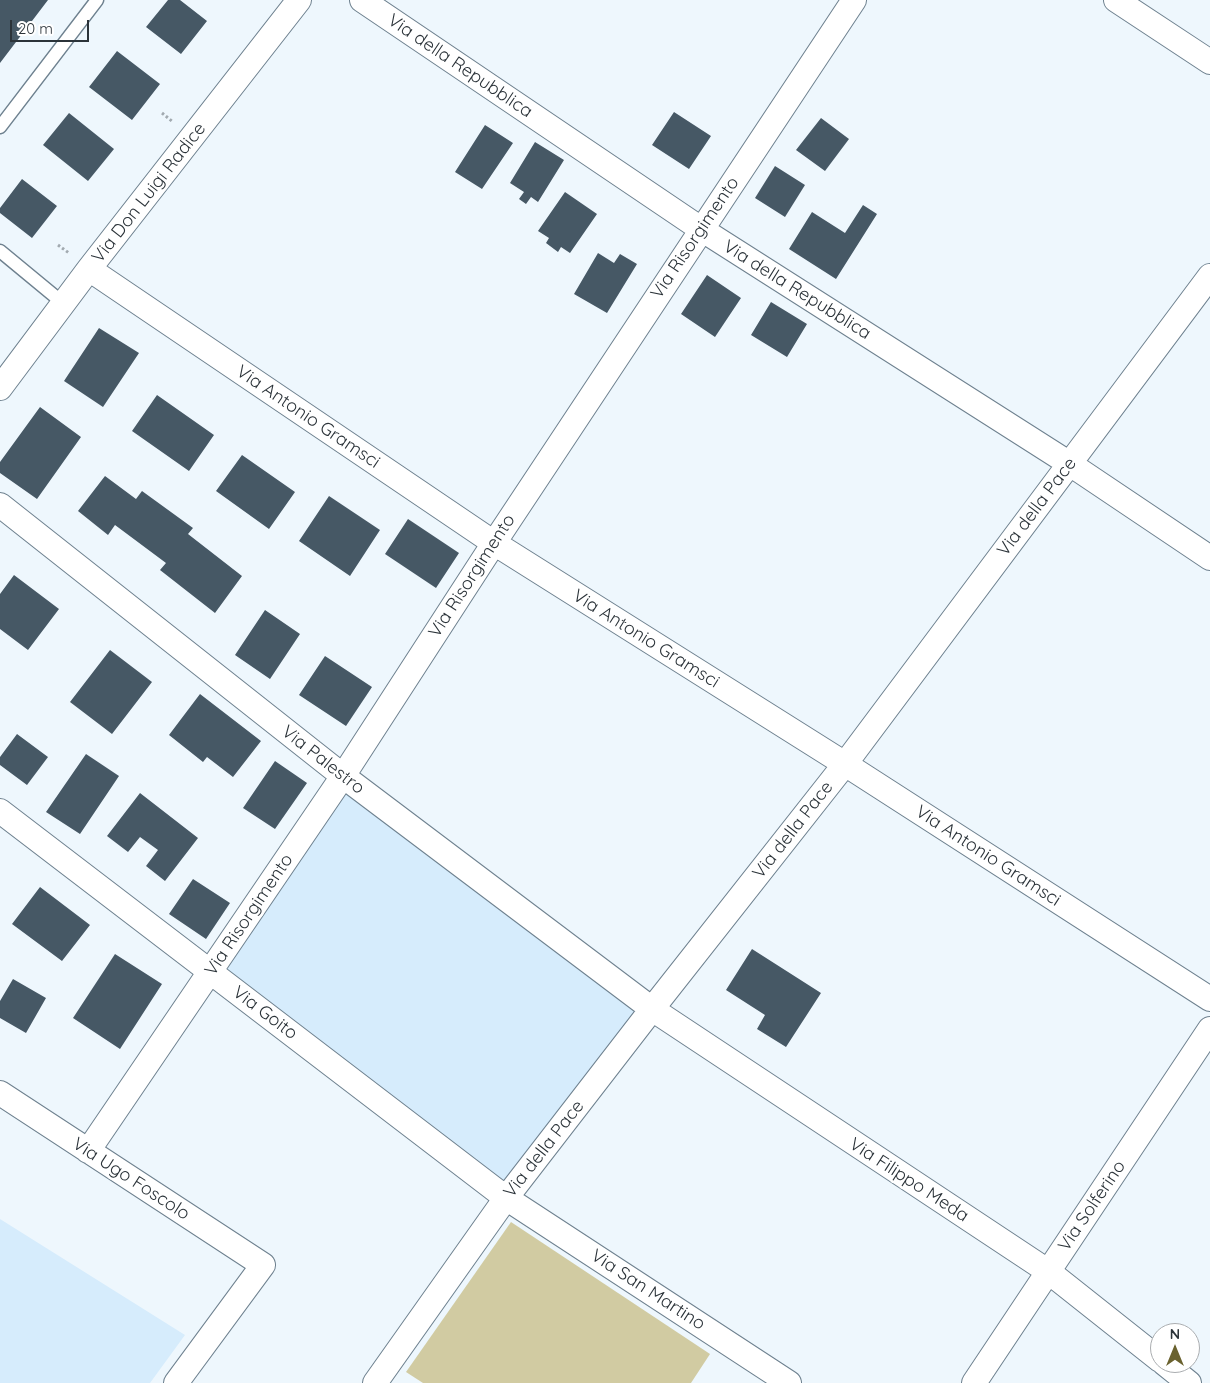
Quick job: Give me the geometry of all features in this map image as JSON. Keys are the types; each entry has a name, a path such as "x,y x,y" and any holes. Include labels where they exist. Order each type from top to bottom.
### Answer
{"street":[{"name":"Via Don Luigi Radice","path":"0,388 89,269 300,0"},
{"name":"Via della Repubblica","path":"362,0 701,229 1070,464 1210,558"},
{"name":"Via Risorgimento","path":"88,1151 343,776 494,543 854,0"},
{"path":"1116,0 1210,62"},
{"name":"Via Antonio Gramsci","path":"89,269 494,543 845,764 1210,999"},
{"name":"Via della Pace","path":"382,1381 506,1198 845,764 1210,276"},
{"name":"Via Palestro","path":"0,505 343,776 652,1009"},
{"name":"Via Goito","path":"0,811 506,1198"},
{"name":"Via Filippo Meda","path":"652,1009 1049,1272 1150,1352"},
{"name":"Via Solferino","path":"974,1383 1210,1029"},
{"name":"Via Ugo Foscolo","path":"0,1093 263,1265 176,1383"},
{"name":"Via San Martino","path":"506,1198 789,1383"},
{"path":"1176,1373 1189,1383"}],"lane":[{"path":"0,127 98,0"},
{"path":"0,251 63,303"}],"shaded area":[{"path":"346,786 641,1011 506,1185 222,970"},
{"path":"0,1219 185,1335 150,1383 0,1383"},
{"path":"511,1222 710,1354 691,1383 423,1383 406,1372"}],"building":[{"path":"0,0 48,0 0,63"},
{"path":"168,0 180,0 207,21 181,54 146,27"},
{"path":"117,51 160,84 132,120 89,87"},
{"path":"674,112 711,136 689,169 652,145"},
{"path":"69,113 114,149 88,181 43,145"},
{"path":"821,118 849,139 825,171 796,150"},
{"path":"485,125 513,143 482,189 455,172"},
{"path":"535,142 564,160 538,202 531,197 526,204 519,199 524,192 510,183"},
{"path":"775,166 805,185 785,217 755,198"},
{"path":"22,179 57,206 32,238 0,213 0,208"},
{"path":"565,192 597,214 570,253 561,247 558,252 546,243 549,238 538,231"},
{"path":"863,205 877,214 836,279 789,249 812,212 845,233"},
{"path":"598,253 614,263 620,254 637,264 607,313 574,294"},
{"path":"707,275 741,298 715,337 681,314"},
{"path":"771,302 807,324 787,357 751,335"},
{"path":"99,328 139,353 103,407 64,381"},
{"path":"157,395 214,435 189,471 132,431"},
{"path":"40,407 81,437 37,499 0,473 0,462"},
{"path":"242,455 295,492 269,529 216,491"},
{"path":"105,476 136,499 142,491 193,528 188,534 242,576 215,613 160,570 166,563 115,525 108,535 78,511"},
{"path":"329,496 380,530 350,576 299,541"},
{"path":"408,519 459,553 436,588 385,554"},
{"path":"14,575 59,609 28,650 0,629 0,594"},
{"path":"265,610 300,634 270,679 235,655"},
{"path":"110,650 152,682 112,734 70,702"},
{"path":"325,656 372,687 346,726 299,695"},
{"path":"200,694 261,741 233,777 207,757 203,762 169,735"},
{"path":"17,734 48,757 27,785 0,765 0,757"},
{"path":"86,754 119,776 80,834 46,812"},
{"path":"275,761 307,783 275,829 243,808"},
{"path":"140,793 198,838 165,881 146,866 158,850 140,837 128,852 107,836"},
{"path":"193,879 230,903 206,939 169,914"},
{"path":"40,887 90,925 62,961 12,924"},
{"path":"752,949 821,993 786,1047 757,1029 765,1015 726,990"},
{"path":"115,954 162,984 120,1049 73,1018"},
{"path":"13,979 46,998 26,1033 0,1018 0,1001"}]}
